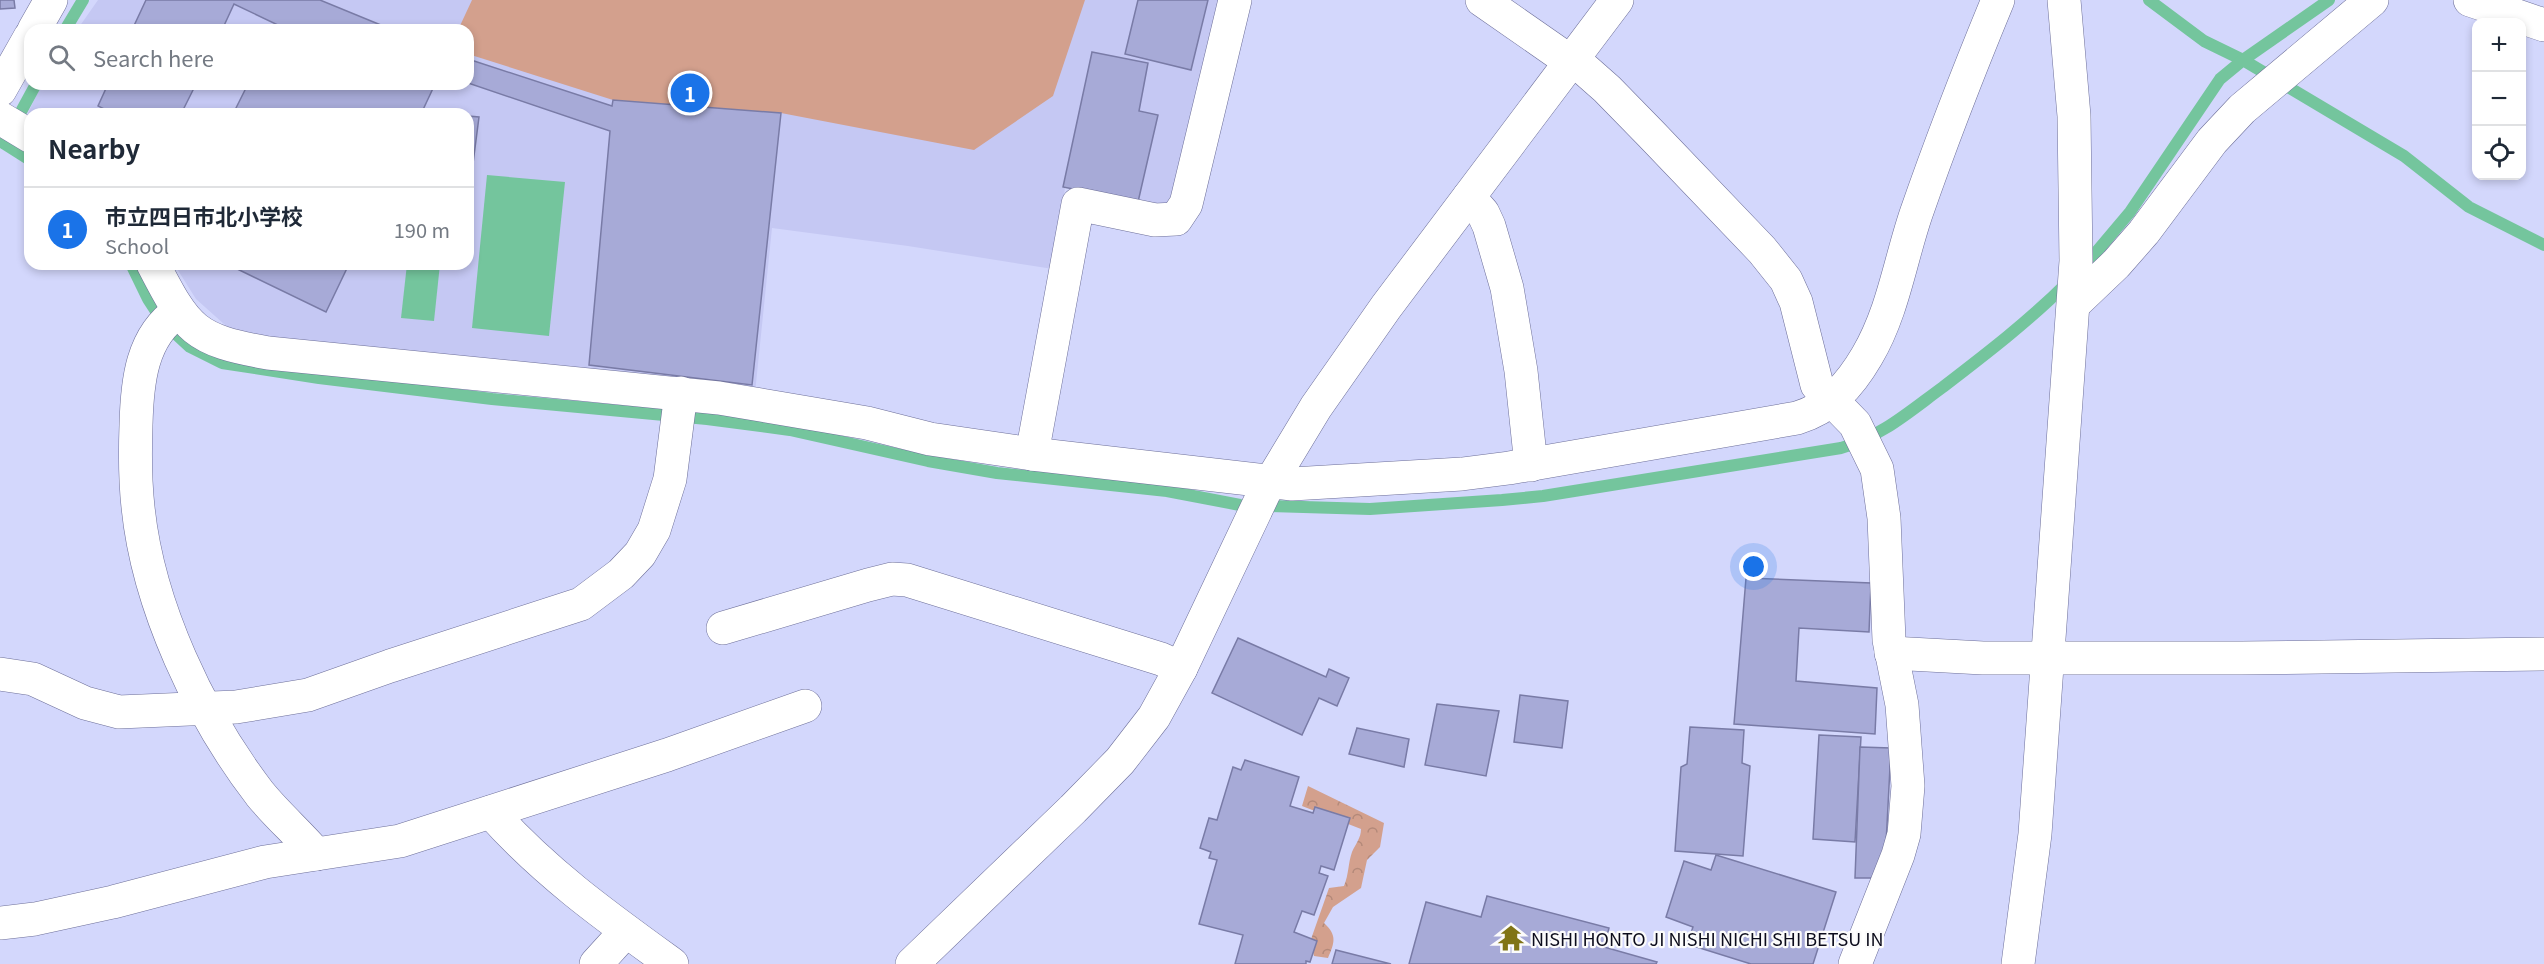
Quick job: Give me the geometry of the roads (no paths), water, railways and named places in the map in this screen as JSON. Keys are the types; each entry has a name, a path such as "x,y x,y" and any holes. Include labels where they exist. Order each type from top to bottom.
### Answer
{"street":[{"path":"37,24 51,0"},
{"path":"1032,454 1078,204 1155,220 1176,219 1186,204 1235,0"},
{"path":"1482,0 1572,61 1607,89 1780,271 1796,302 1817,385 1855,424 1877,469 1884,518 1891,653 1902,705 1907,746 1906,812 1898,855 1855,964"},
{"path":"912,964 1073,809 1120,761 1154,717 1181,668 1267,487 1353,353 1617,0"},
{"path":"156,270 179,311 203,336 221,344 268,353 681,393 780,407 867,423 930,439 1267,487 1462,474 1531,465 1797,418 1820,409 1833,400 1846,387 1868,355 1884,321 1916,214 1998,0"},
{"path":"2018,964 2035,834 2074,304 2076,178 2070,54 2064,0"},
{"path":"2074,304 2116,264 2144,232 2219,133 2242,109 2372,0"},
{"path":"2470,0 2544,25"},
{"path":"0,90 24,48"},
{"path":"0,118 24,132"},
{"path":"1469,197 1483,213 1489,226 1507,288 1521,371 1531,465"},
{"path":"179,311 160,326 143,359 136,417 135,461 138,508 157,596 170,632 205,708 261,794 316,854"},
{"path":"0,674 33,680 85,703 119,712 268,703 308,695 581,604 621,573 640,554 654,530 670,479 681,393"},
{"path":"723,628 868,585 892,579 907,580 1161,658 1181,668"},
{"path":"1891,653 1983,658 2544,654"},
{"path":"0,923 35,919 113,902 265,862 400,841 667,755 805,706"},
{"path":"491,812 523,848 626,931 672,964"},
{"path":"596,964 626,931"}],"waterway":[{"path":"69,24 83,0"},
{"path":"2149,0 2204,41 2243,60 2329,0"},
{"path":"2082,269 2130,212 2220,79 2243,60 2404,156 2469,207 2544,245"},
{"path":"4,143 33,90"},
{"path":"0,141 24,156"},
{"path":"134,270 148,299 163,322 190,347 222,363 319,378 492,399 707,419 790,430 928,461 997,473 1167,491 1240,505 1370,509 1543,496 1841,448 1869,437 1907,414 2007,337 2067,283"}],"place":[{"name":"市立四日市北小学校","path":"690,93"},
{"name":"NISHI HONTO JI NISHI NICHI SHI BETSU IN","path":"1511,938"}]}
